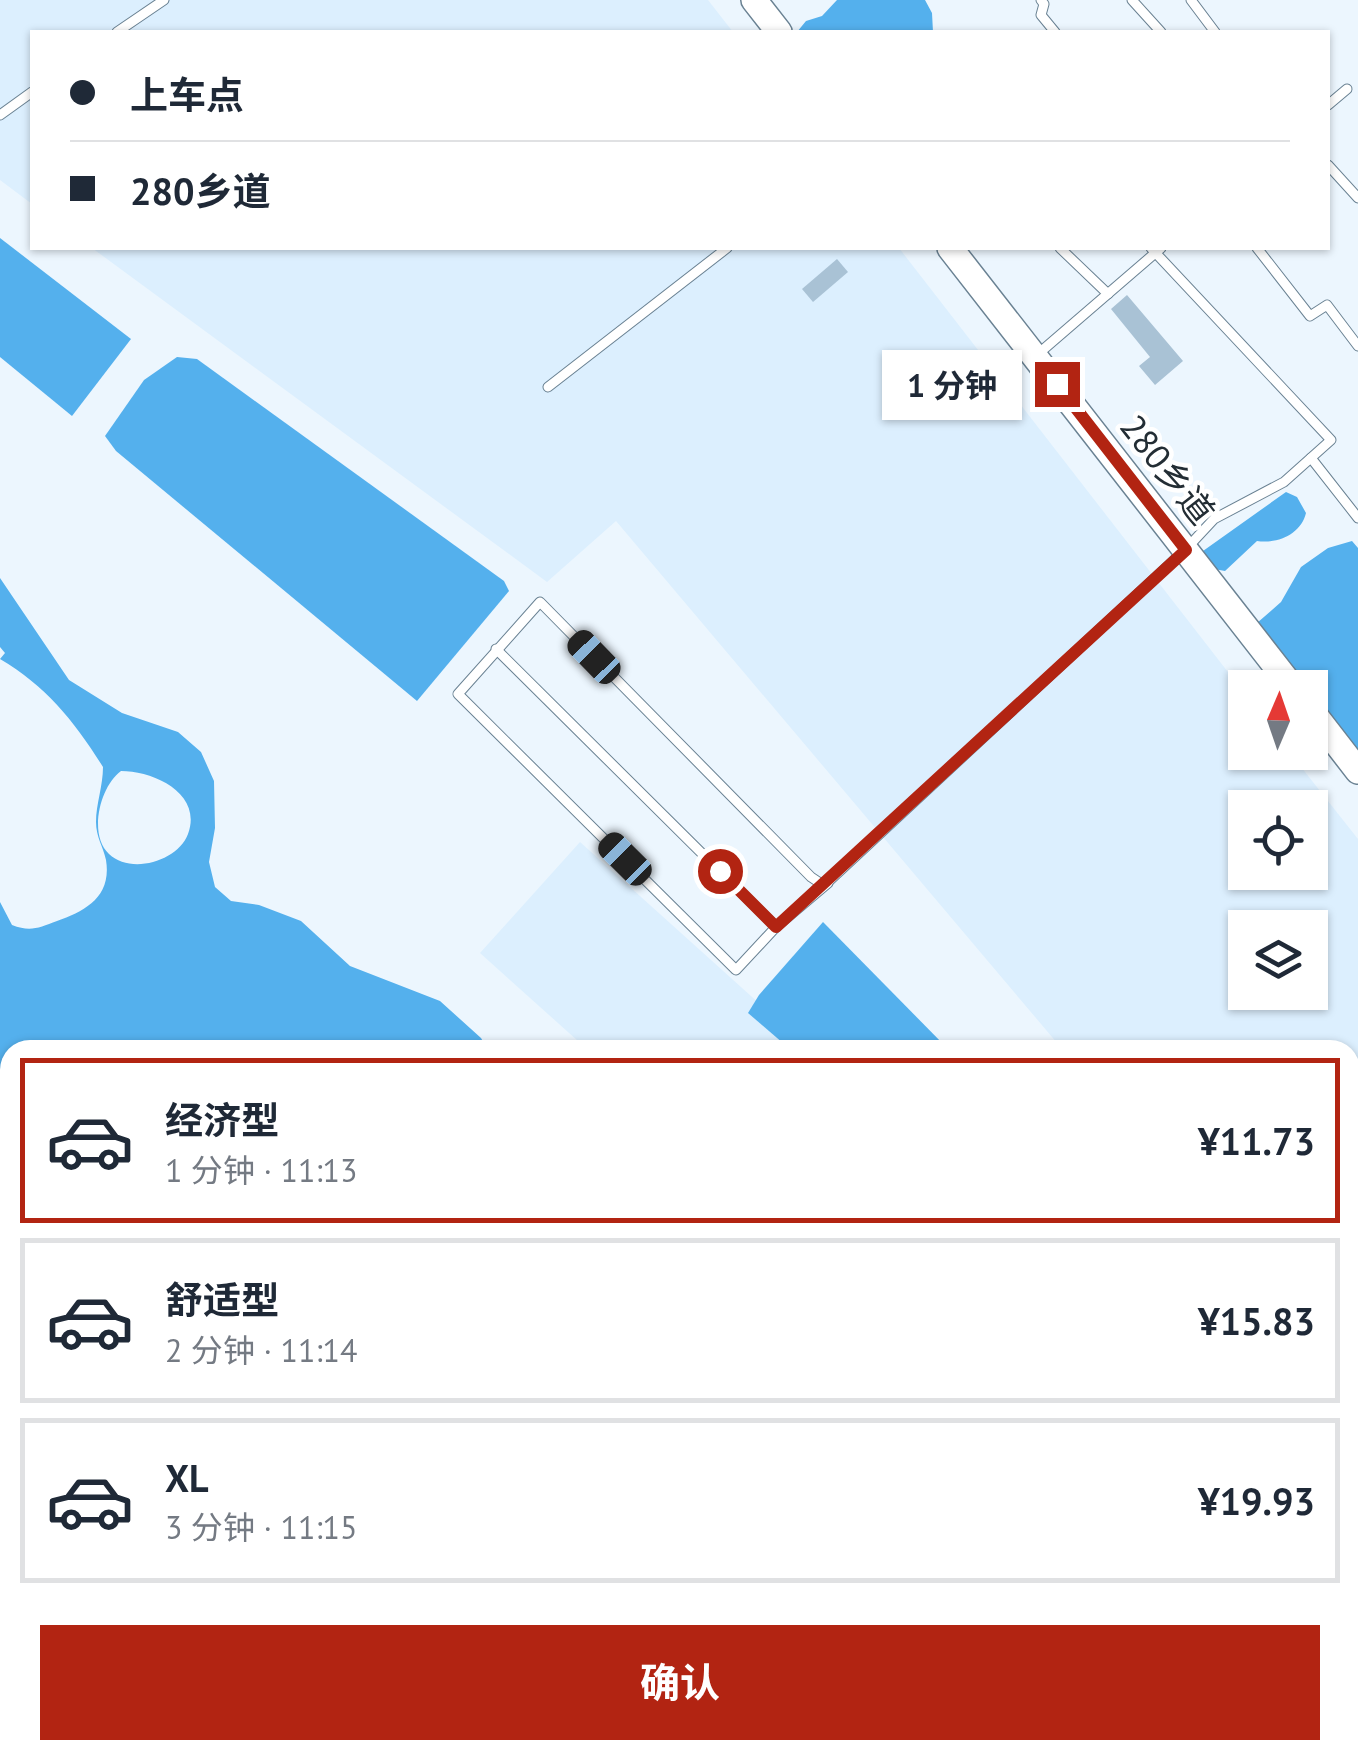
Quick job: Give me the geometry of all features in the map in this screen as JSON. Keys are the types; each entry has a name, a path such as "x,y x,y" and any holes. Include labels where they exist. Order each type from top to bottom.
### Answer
{"street":[{"path":"754,0 778,30"},
{"name":"280乡道","path":"952,250 1279,670"},
{"path":"1328,733 1358,771"}],"lane":[{"path":"121,30 164,0"},
{"path":"1041,0 1041,15 1053,30"},
{"path":"1132,0 1158,30"},
{"path":"1191,0 1214,30"},
{"path":"1330,103 1346,88"},
{"path":"0,115 30,93"},
{"path":"1330,167 1358,198"},
{"path":"548,387 724,250"},
{"path":"1062,250 1108,294"},
{"path":"1036,356 1155,250"},
{"path":"829,882 820,883 811,877 540,602 458,694 736,970 776,927 829,882 1186,550 1214,518 1284,482 1330,440 1157,250"},
{"path":"1259,250 1310,316 1326,304 1358,346"},
{"path":"1311,458 1358,518"},
{"path":"496,649 776,927"}],"shaded area":[{"path":"0,0 708,0 731,30 30,30 30,202 0,180"},
{"path":"837,0 925,0 932,13 933,30 799,30 806,21 822,16"},
{"path":"0,238 131,339 72,416 0,357"},
{"path":"95,250 901,250 1228,672 1228,770 1303,770 1319,790 1228,790 1228,890 1328,890 1328,801 1358,839 1358,1040 1055,1040 616,521 547,582"},
{"path":"177,357 197,359 504,581 509,591 417,701 116,451 105,436 144,380"},
{"path":"1286,492 1297,497 1306,513 1299,527 1280,539 1257,541 1225,571 1214,569 1203,551"},
{"path":"1352,541 1358,548 1358,757 1328,720 1328,670 1291,670 1257,623 1281,602 1301,567 1328,548"},
{"path":"0,578 69,680 122,713 178,732 201,752 214,781 215,828 209,862 215,887 231,901 259,905 301,921 350,966 440,1001 482,1040 0,1040 0,902 12,925 40,927 94,901 107,873 96,822 103,767 58,706 32,681 0,659 5,653 0,647","holes":["121,771 147,775 182,796 191,820 188,834 175,851 153,862 129,864 109,854 103,846 99,811 107,788"]},
{"path":"580,842 800,1040 577,1040 480,953"},
{"path":"823,922 939,1040 779,1040 748,1013"}],"building":[{"path":"837,259 848,272 813,302 802,289"},
{"path":"1127,295 1183,361 1155,385 1139,366 1150,357 1111,309"}],"route":[{"path":"720,871 776,927 1186,550 1057,384"}]}
